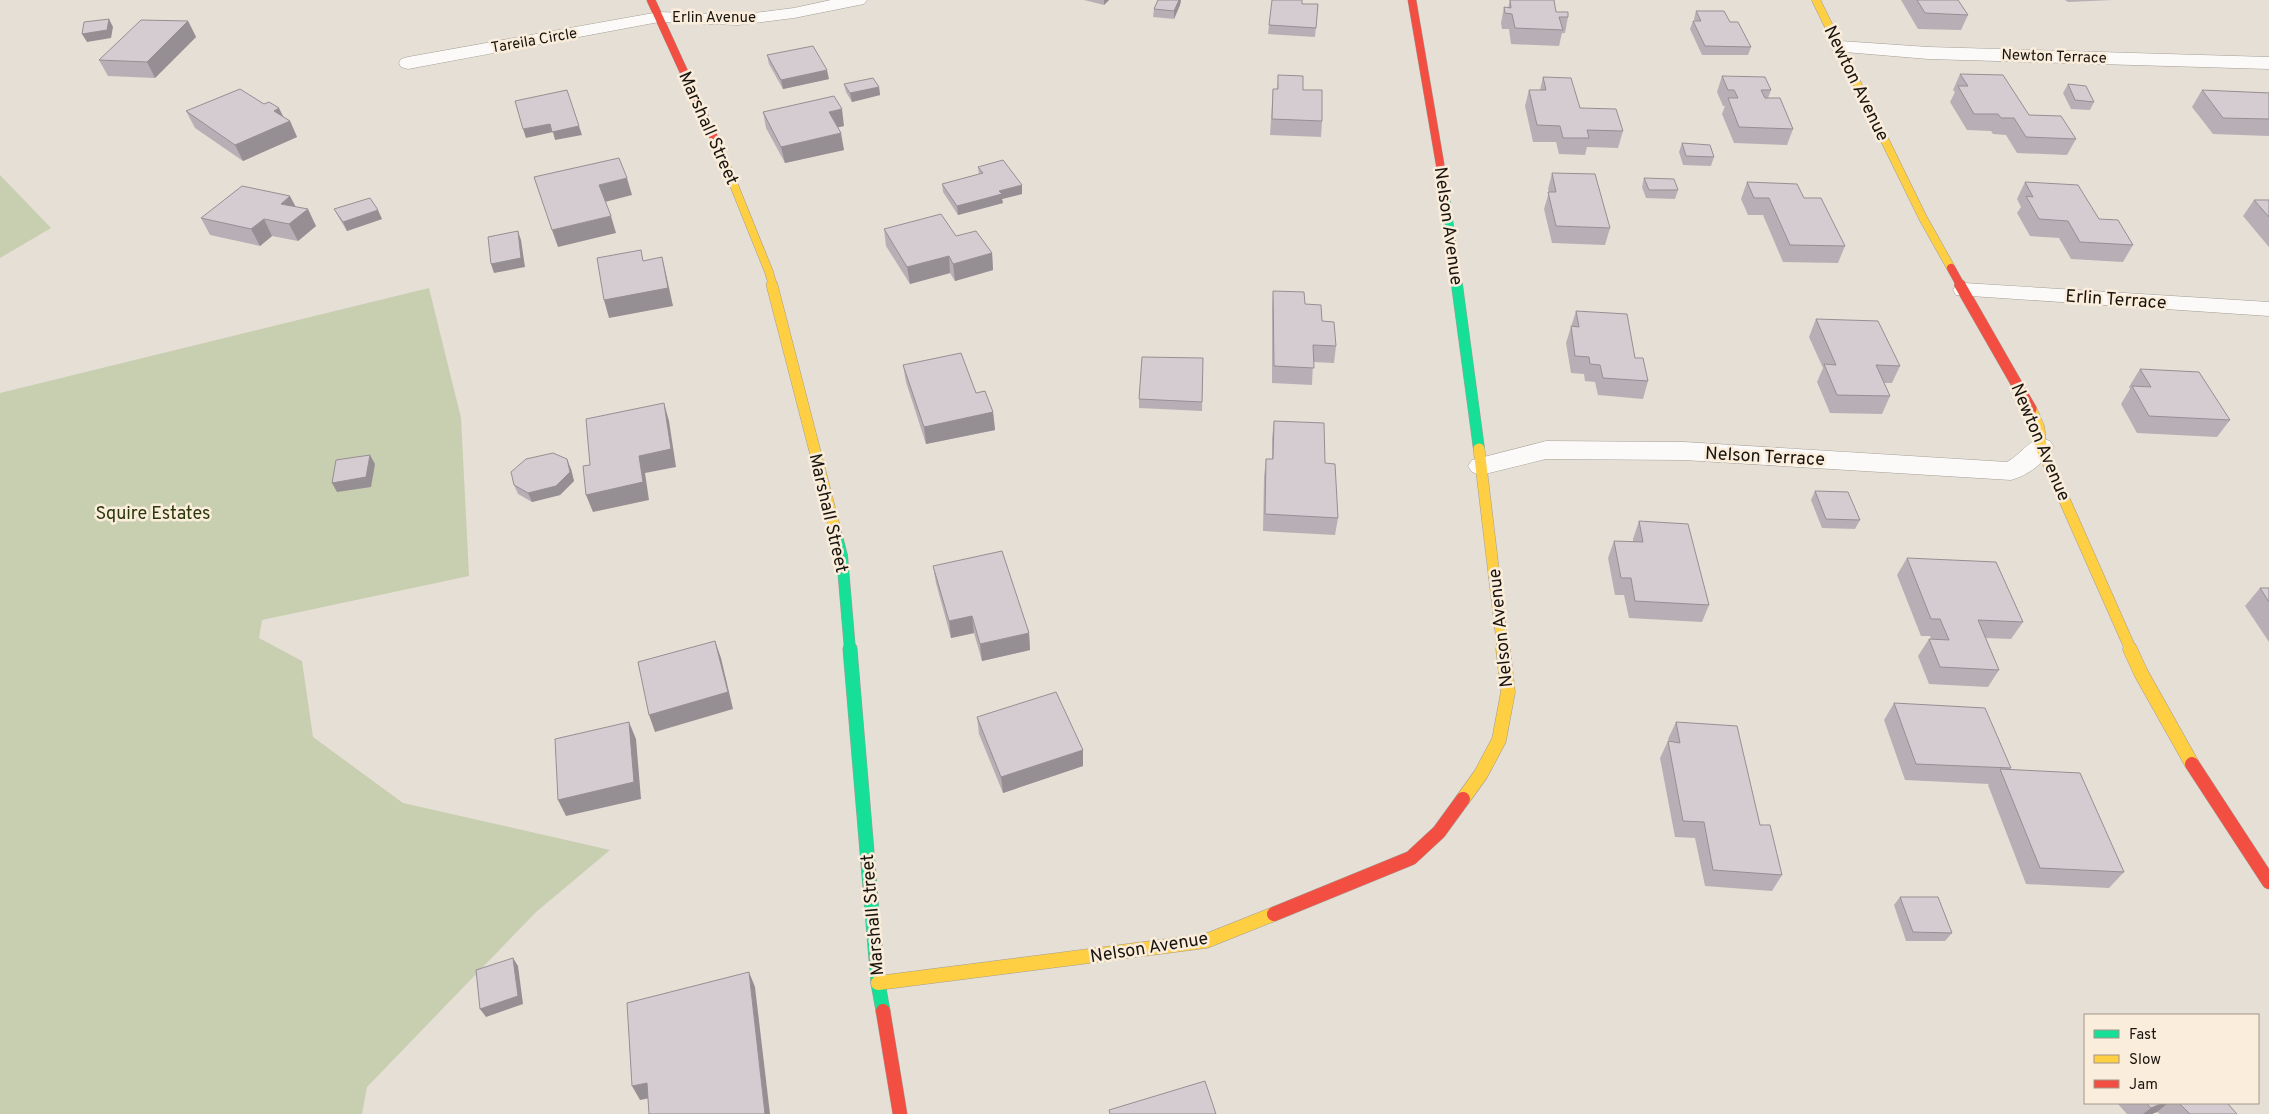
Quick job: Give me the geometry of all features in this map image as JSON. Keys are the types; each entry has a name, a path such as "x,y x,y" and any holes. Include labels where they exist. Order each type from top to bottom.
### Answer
{"street":[{"name":"Marshall Street","path":"651,0 712,130 770,272 842,556 878,983 900,1114"},
{"name":"Erlin Avenue","path":"659,17 738,20 794,13 858,0"},
{"name":"Nelson Avenue","path":"878,983 1206,941 1411,858 1440,832 1481,774 1499,740 1508,692 1468,354 1430,97 1412,0"},
{"name":"Newton Avenue","path":"1816,0 1923,218 2030,407 2039,428 2041,447 2141,673 2193,765 2269,882"},
{"name":"Tareila Circle","path":"408,64 659,17"},
{"name":"Newton Terrace","path":"1840,48 1928,54 2269,63"},
{"name":"Erlin Terrace","path":"1964,290 2034,292 2142,302 2269,309"},
{"name":"Nelson Terrace","path":"1482,466 1546,450 1684,451 2011,471 2028,462 2041,447"}],"green space":[{"path":"0,175 51,228 0,258"},
{"name":"Squire Estates","path":"429,288 461,418 469,576 262,620 259,638 302,661 313,737 403,803 610,850 536,912 367,1087 362,1114 0,1114 0,393"}],"building":[{"path":"1158,0 1179,0 1174,11 1154,9"},
{"path":"1272,0 1302,0 1302,4 1318,4 1316,28 1269,25"},
{"path":"1510,0 1554,0 1556,12 1568,12 1568,17 1559,17 1563,30 1515,28 1512,14 1505,13 1504,7 1511,8"},
{"path":"1917,0 1958,0 1968,15 1925,13"},
{"path":"1696,11 1724,11 1730,22 1738,22 1751,47 1705,46 1693,21 1701,21"},
{"path":"109,19 107,30 82,34 84,22"},
{"path":"141,20 188,21 147,62 99,60"},
{"path":"813,46 827,70 781,80 767,55"},
{"path":"1960,74 2003,75 2029,115 2061,116 2076,139 2026,137 2014,118 2001,118 1998,114 1974,114 1958,86 1968,86"},
{"path":"1278,75 1303,76 1303,90 1322,90 1322,121 1272,119 1273,89 1278,89"},
{"path":"1722,76 1765,77 1771,90 1761,90 1765,98 1780,98 1793,129 1739,127 1728,98 1738,98 1734,90 1728,90"},
{"path":"1543,77 1571,78 1580,108 1616,109 1623,131 1587,130 1589,138 1563,138 1560,126 1537,125 1529,90 1546,90"},
{"path":"873,78 879,87 850,93 844,84"},
{"path":"2068,84 2086,86 2094,102 2075,100"},
{"path":"240,89 264,104 269,102 279,108 274,111 290,121 235,145 186,111"},
{"path":"567,90 579,126 552,132 550,124 523,129 515,101"},
{"path":"2202,90 2269,93 2269,119 2223,118"},
{"path":"834,96 842,109 829,112 841,133 781,147 763,112"},
{"path":"1682,143 1710,145 1714,157 1686,156"},
{"path":"619,158 627,178 599,185 611,216 552,230 534,177"},
{"path":"1003,160 1022,185 999,191 1002,194 957,206 942,184 983,173 978,167"},
{"path":"1552,173 1595,174 1610,228 1556,226 1548,192 1556,192"},
{"path":"1644,178 1674,179 1678,190 1649,190"},
{"path":"1747,182 1797,184 1804,198 1821,198 1845,246 1790,245 1769,198 1754,198"},
{"path":"2025,182 2078,185 2099,219 2118,220 2133,245 2080,242 2068,221 2039,219 2026,196 2033,197"},
{"path":"242,186 290,196 281,204 308,209 289,224 264,219 251,229 201,218"},
{"path":"370,198 378,210 343,222 334,209"},
{"path":"2254,200 2269,200 2269,217"},
{"path":"941,214 956,236 976,231 992,253 953,264 949,256 907,267 884,229"},
{"path":"518,231 521,258 491,264 488,237"},
{"path":"641,250 643,261 662,257 668,288 604,300 597,258"},
{"path":"1273,291 1304,292 1305,304 1321,305 1322,321 1334,322 1336,346 1313,345 1314,368 1274,366"},
{"path":"1576,311 1627,314 1635,358 1643,358 1648,381 1603,378 1600,365 1590,364 1589,357 1575,356 1571,326 1579,327"},
{"path":"1816,319 1878,321 1900,366 1876,365 1890,396 1837,395 1824,364 1836,365"},
{"path":"961,353 976,393 985,391 993,412 924,427 903,365"},
{"path":"1142,357 1203,358 1202,402 1139,399"},
{"path":"2140,369 2199,372 2230,420 2149,416 2132,386 2151,387"},
{"path":"664,403 671,449 639,456 643,482 586,495 583,466 590,465 586,419"},
{"path":"1274,421 1324,423 1325,463 1335,464 1338,518 1265,514 1266,459 1273,459"},
{"path":"553,453 567,459 570,472 556,486 528,493 514,485 511,472 526,459"},
{"path":"370,455 366,477 332,483 336,460"},
{"path":"1815,491 1848,492 1860,520 1826,519"},
{"path":"1639,521 1688,524 1709,605 1635,601 1631,578 1621,578 1614,541 1643,542"},
{"path":"1002,551 1029,633 980,644 972,616 949,621 933,566"},
{"path":"1907,558 1996,562 2023,622 1978,620 1999,670 1940,667 1929,639 1949,640 1940,619 1931,619"},
{"path":"2260,588 2269,588 2269,602"},
{"path":"715,641 728,692 649,715 638,662"},
{"path":"1056,692 1083,750 1001,777 977,717"},
{"path":"1894,703 1985,708 2011,768 1916,764"},
{"path":"629,722 634,782 558,800 555,739"},
{"path":"1676,722 1737,726 1760,825 1770,825 1782,875 1713,870 1704,822 1683,821 1668,741 1680,743"},
{"path":"2000,769 2080,773 2124,872 2040,868"},
{"path":"1900,897 1938,897 1952,933 1913,932"},
{"path":"513,958 518,996 480,1009 476,970"},
{"path":"749,972 765,1114 649,1114 647,1083 632,1086 627,1003"},
{"path":"1205,1081 1216,1114 1110,1114 1109,1110"},
{"path":"2147,1104 2161,1104 2151,1108"},
{"path":"2180,1104 2228,1104 2237,1114 2190,1114"}],"traffic: fast":[{"path":"1446,199 1479,449"},
{"path":"834,525 842,556 878,983 883,1011"}],"traffic: slow":[{"path":"1816,0 1923,218 1951,268"},
{"path":"721,153 769,272 834,525"},
{"path":"2031,409 2039,428 2041,447 2141,673 2192,764"},
{"path":"1463,799 1481,774 1499,740 1508,692 1479,449"},
{"path":"878,983 1206,941 1274,914"}],"traffic: jam":[{"path":"651,0 721,153"},
{"path":"1412,0 1446,199"},
{"path":"1951,268 2031,409"},
{"path":"2192,764 2269,882"},
{"path":"1274,914 1411,858 1439,832 1463,799"},
{"path":"883,1011 900,1114"}]}
